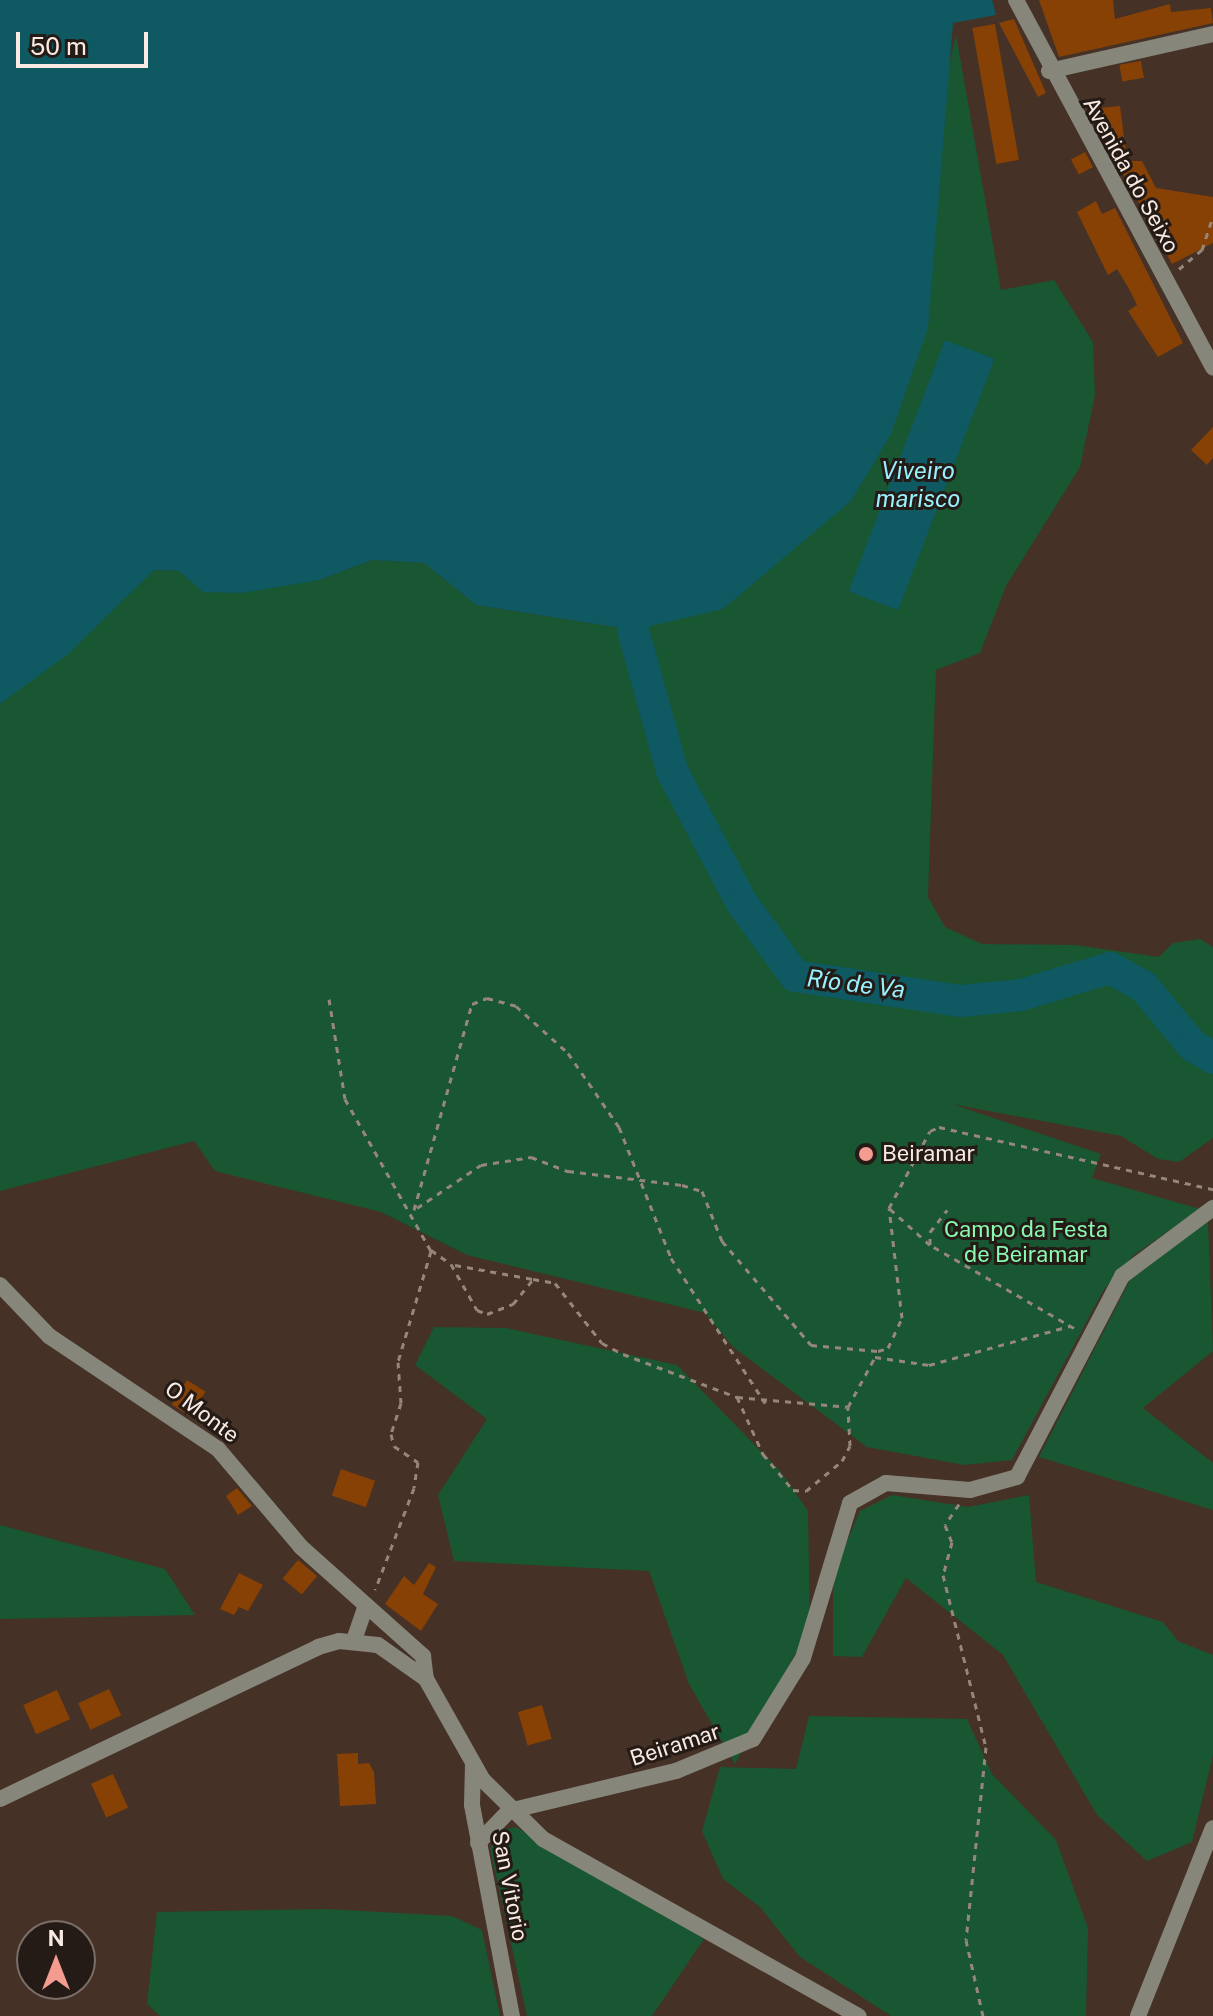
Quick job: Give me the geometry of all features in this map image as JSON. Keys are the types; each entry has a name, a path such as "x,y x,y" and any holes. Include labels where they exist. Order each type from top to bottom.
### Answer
{"street":[{"name":"Avenida do Seixo","path":"1016,0 1049,71 1213,368"},
{"path":"1049,71 1213,34"},
{"name":"Beiramar","path":"509,1811 676,1771 753,1739 803,1658 850,1503 886,1483 970,1490 1017,1477 1085,1329 1122,1276 1213,1208"},
{"name":"O Monte","path":"0,1285 49,1336 218,1449 365,1608 423,1656 426,1679 473,1764 509,1811 543,1839 859,2016"},
{"path":"354,1640 365,1608"},
{"path":"0,1799 318,1647 354,1640 388,1649 426,1679"},
{"name":"San Vitorio","path":"473,1764 478,1843 512,2016"},
{"path":"478,1843 509,1811"},
{"path":"1138,2016 1213,1828"}],"path":[{"path":"1165,281 1202,250 1213,217"},
{"path":"414,1210 472,1004 487,998 516,1006 568,1053 619,1127 671,1258 765,1403"},
{"path":"329,999 345,1099 377,1165 414,1210 431,1251 398,1362 401,1403 391,1434 394,1446 418,1462 400,1528 365,1608"},
{"path":"414,1210 481,1165 531,1157 568,1171 637,1176 702,1191 722,1241 811,1345 888,1348 902,1318 889,1208 930,1131 939,1127 1213,1189"},
{"path":"889,1208 930,1245 1070,1326 1085,1329"},
{"path":"930,1245 930,1232 947,1210"},
{"path":"431,1250 451,1264 555,1283 602,1343 737,1397 765,1403 848,1407"},
{"path":"451,1264 477,1310 487,1314 513,1304 533,1279"},
{"path":"737,1397 763,1454 793,1490 806,1491 842,1461 850,1446 848,1407 875,1357 929,1365 1070,1326 1085,1329"},
{"path":"970,1490 945,1525 952,1542 943,1575 986,1747 966,1940 983,2016"}],"green space":[{"name":"Campo da Festa de Beiramar","path":"956,35 1001,290 1054,280 1093,342 1095,395 1080,467 1006,586 980,653 936,670 928,897 945,927 982,944 1075,945 1159,957 1173,943 1200,939 1213,947 1213,1138 1179,1162 1158,1159 1121,1136 952,1104 1101,1154 1092,1178 1200,1209 1134,1255 1103,1291 1012,1460 964,1465 867,1447 733,1347 705,1313 467,1255 381,1212 215,1171 194,1141 0,1191 0,703 154,570 179,571 204,592 320,580 372,560 424,563 476,605 633,630 807,534 851,501"},
{"path":"1208,1220 1213,1351 1143,1408 1213,1463 1213,1510 1039,1457 1130,1280"},
{"path":"434,1327 506,1328 677,1365 781,1472 808,1511 810,1627 735,1764 689,1684 649,1571 454,1561 438,1495 487,1419 415,1365"},
{"path":"892,1495 968,1507 1029,1495 1036,1582 1163,1622 1178,1641 1213,1655 1213,1755 1192,1842 1147,1861 1097,1815 1003,1655 906,1578 862,1657 833,1656 833,1574 860,1511"},
{"path":"0,1525 165,1569 195,1615 0,1619"},
{"path":"809,1716 967,1719 992,1774 1056,1840 1088,1928 1086,2016 891,2016 800,1957 760,1907 723,1879 702,1831 720,1767 796,1769"},
{"path":"516,1827 704,1939 652,2016 527,2016 490,1848 502,1830"},
{"path":"326,1909 452,1916 482,1930 500,2016 160,2016 147,2004 157,1912"}],"water":[{"path":"0,0 992,0 996,15 953,23 928,328 891,434 851,501 723,609 633,630 476,605 424,563 372,560 320,580 242,593 203,592 179,571 154,570 68,654 0,704"},
{"name":"Viveiro marisco","path":"945,340 994,359 898,610 849,591"}],"building":[{"path":"1039,0 1113,0 1115,19 1170,4 1171,12 1211,8 1213,23 1059,57"},
{"path":"1014,19 1046,93 1038,97 999,23"},
{"path":"995,24 1019,160 996,164 972,28"},
{"path":"1141,61 1144,78 1122,82 1119,65"},
{"path":"1120,106 1127,161 1142,161 1156,188 1213,197 1213,243 1172,264 1088,109"},
{"path":"1085,152 1093,167 1079,175 1071,160"},
{"path":"1096,201 1102,214 1115,208 1183,343 1158,357 1128,311 1137,305 1128,287 1117,269 1108,275 1077,212"},
{"path":"1213,427 1213,458 1207,465 1191,450"},
{"path":"187,1380 206,1392 190,1416 172,1405"},
{"path":"341,1469 375,1481 366,1507 332,1495"},
{"path":"237,1488 252,1506 238,1515 226,1496"},
{"path":"298,1560 317,1576 302,1594 283,1578"},
{"path":"429,1563 436,1567 423,1594 438,1604 421,1631 385,1604 404,1576 414,1585"},
{"path":"239,1573 263,1585 248,1611 239,1607 234,1615 220,1609"},
{"path":"109,1689 121,1715 90,1730 78,1703"},
{"path":"57,1690 70,1719 36,1734 23,1705"},
{"path":"542,1705 552,1739 528,1746 518,1712"},
{"path":"358,1753 358,1764 369,1763 374,1772 376,1804 340,1806 337,1754"},
{"path":"113,1774 128,1808 106,1818 91,1784"}],"waterway":[{"name":"Río de Va","path":"633,630 672,771 742,903 795,976 961,1001 1021,995 1110,968 1143,986 1193,1046 1213,1058"}],"place":[{"name":"Beiramar","path":"866,1154"}]}
